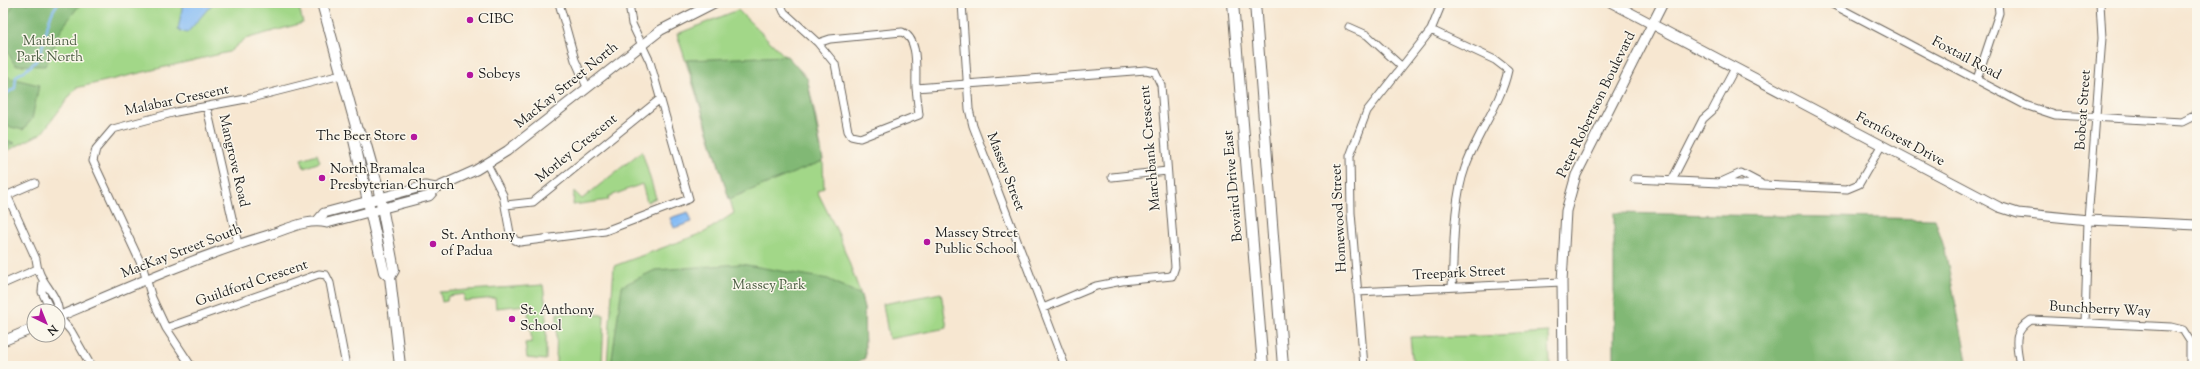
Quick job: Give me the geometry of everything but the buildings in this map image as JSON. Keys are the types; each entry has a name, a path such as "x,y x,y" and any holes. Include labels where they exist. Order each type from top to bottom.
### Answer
{"main road":[{"path":"322,3 357,130 364,138 381,203 394,270 390,276 400,366"},
{"name":"Bovaird Drive East","path":"1233,3 1263,366"},
{"path":"1256,5 1282,366"},
{"path":"357,130 354,140 384,272 390,276"}],"street":[{"path":"559,3 575,60 587,87"},
{"path":"487,164 500,186 506,205 510,233 515,240 520,242 605,231 689,199 650,62 632,24 629,3"},
{"name":"MacKay Street North","path":"381,203 429,196 436,188 487,164 524,139 641,44 681,18 714,3"},
{"path":"780,3 784,12 818,43 835,64 848,131 851,136 860,138 919,115 914,42 909,35 902,32 830,39 818,43"},
{"name":"Massey Street","path":"962,3 969,109 973,126 1066,366"},
{"name":"Homewood Street","path":"1364,366 1351,213 1350,156 1367,111 1401,66 1431,30 1442,3"},
{"name":"Fernforest Drive","path":"1612,3 1999,207 2018,213 2088,220 2197,225"},
{"name":"Peter Robertson Boulevard","path":"1563,366 1562,282 1566,211 1576,174 1663,3"},
{"name":"Foxtail Road","path":"1830,3 2032,108 2055,115 2182,122 2194,116 2197,110"},
{"path":"1977,79 1998,13 1998,3"},
{"name":"Bobcat Street","path":"2085,323 2088,220 2102,38 2100,3"},
{"path":"1349,27 1366,35 1401,66"},
{"path":"1431,30 1495,60 1508,70 1505,84 1480,132 1464,168 1459,189 1452,287"},
{"path":"1672,180 1703,119 1712,111 1735,68"},
{"name":"Marchbank Crescent","path":"967,83 1146,70 1155,72 1161,85 1175,267 1172,276 1122,281 1096,286 1043,308"},
{"name":"Malabar Crescent","path":"146,279 143,268 93,161 93,155 105,136 113,129 176,112 207,108 341,75"},
{"path":"916,88 967,83"},
{"name":"Morley Crescent","path":"506,205 533,202 660,99"},
{"name":"Mangrove Road","path":"207,108 238,244"},
{"path":"1634,179 1847,189 1859,184 1881,146"},
{"path":"1112,176 1167,172"},
{"path":"1717,184 1741,173 1764,184"},
{"path":"35,183 5,196 36,259 37,269 43,282 51,288 58,303"},
{"name":"MacKay Street South","path":"66,311 238,244 318,220 324,214 381,203"},
{"path":"3,284 37,269"},
{"name":"Guildford Crescent","path":"166,328 319,274 326,275 330,283 346,366"},
{"path":"146,279 152,298 166,328 191,366"},
{"name":"Treepark Street","path":"1358,292 1562,282"},
{"name":"Bunchberry Way","path":"2020,366 2016,340 2020,327 2031,320 2172,327 2184,330 2190,341 2190,366"},
{"path":"66,325 72,331 91,366"},
{"path":"3,341 26,331"}],"green space":[{"name":"Maitland Park North","path":"3,3 298,3 303,23 245,39 229,52 76,88 42,133 3,153"},
{"path":"14,3 81,3 62,28 45,66 15,65 10,56 4,41 4,27"},
{"name":"Massey Park","path":"738,10 807,78 823,161 824,187 817,191 839,235 861,295 864,309 865,358 850,366 607,366 614,266 705,232 734,213 677,34"},
{"path":"787,56 807,78 823,161 729,199 687,60"},
{"path":"3,73 10,78 39,85 32,119 23,130 3,125"},
{"path":"3,139 15,143 3,149"},
{"path":"642,151 656,198 647,202 642,184 608,197 609,200 573,205 574,191 582,199"},
{"path":"317,154 320,162 304,168 301,159"},
{"path":"1614,213 1935,219 1945,250 1968,366 1614,366"},
{"path":"741,264 828,279 861,295 864,309 865,358 850,366 611,366 622,286 655,270"},
{"path":"543,285 546,308 546,360 527,358 525,343 532,342 527,305 496,308 495,298 464,301 464,294 448,296 447,301 442,302 440,292"},
{"path":"941,293 947,328 889,339 883,304"},
{"path":"557,313 604,315 602,366 556,366"},
{"path":"1549,332 1550,366 1413,366 1410,337 1483,336"}],"water":[{"path":"183,3 213,3 187,33 178,30"},
{"path":"688,212 692,222 674,228 670,218"}],"waterway":[{"path":"3,96 15,88 16,76 29,68 39,56 48,22 58,3"}],"place":[{"name":"CIBC","path":"470,20"},
{"name":"Sobeys","path":"470,75"},
{"name":"The Beer Store","path":"414,137"},
{"name":"North Bramalea Presbyterian Church","path":"322,178"},
{"name":"Massey Street Public School","path":"927,242"},
{"name":"St. Anthony of Padua","path":"433,244"},
{"name":"St. Anthony School","path":"512,319"}]}
